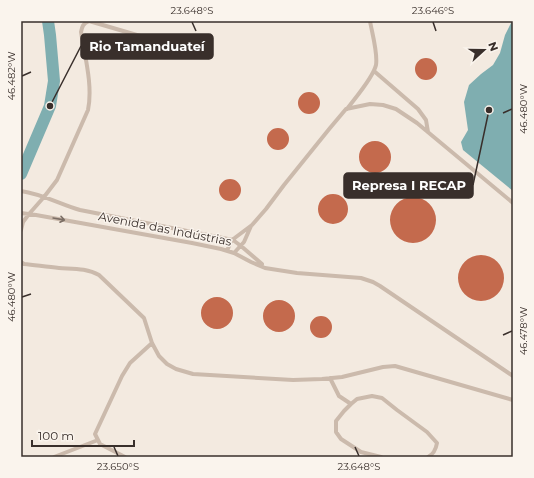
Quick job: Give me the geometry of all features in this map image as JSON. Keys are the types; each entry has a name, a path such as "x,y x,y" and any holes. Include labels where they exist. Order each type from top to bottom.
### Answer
{"lane":[{"path":"21,230 29,214 57,180 88,110 90,91 81,32 81,21"},
{"path":"82,27 89,21 154,40"},
{"path":"227,251 233,240 252,225 266,209 346,109 374,71 376,57 370,21"},
{"path":"374,71 418,109 426,120 428,132"},
{"path":"346,109 370,104 383,105 396,109 417,123 513,203"},
{"name":"Avenida das Indústrias","path":"21,191 30,192 80,210 233,240"},
{"name":"Avenida das Indústrias","path":"21,213 185,241 234,253 265,268 297,273 361,278 373,282 513,376"},
{"path":"234,253 245,240 252,225"},
{"path":"233,240 265,268"},
{"path":"21,262 24,264 94,272 109,284 144,318 152,343 159,356 167,364 176,369 193,374 293,380 342,377 383,367 395,366 513,400"},
{"path":"125,457 100,444 95,434 122,376 130,363 152,343"},
{"path":"330,378 339,396 351,404"},
{"path":"381,457 357,450 342,440 336,432 336,421 357,399 372,396 382,398 427,432 437,443 436,449 428,457"},
{"path":"54,457 98,440"}],"water":[{"path":"512,21 513,191 463,150 461,142 468,130 464,102 469,85 493,65 500,53 505,35"}],"building":[{"path":"426,58 434,61 437,69 434,77 426,80 418,77 415,69 418,61"},
{"path":"309,92 317,95 320,103 317,111 309,114 301,111 298,103 301,95"},
{"path":"278,128 286,131 289,139 286,147 278,150 270,147 267,139 270,131"},
{"path":"375,141 386,146 391,157 386,168 375,173 364,168 359,157 364,146"},
{"path":"230,179 238,182 241,190 238,198 230,201 222,198 219,190 222,182"},
{"path":"333,194 344,198 348,209 344,220 333,224 322,220 318,209 322,198"},
{"path":"413,197 426,201 432,207 436,220 432,233 426,239 413,243 400,239 394,233 390,220 394,207 400,201"},
{"path":"481,255 494,259 500,265 504,278 500,291 494,297 481,301 468,297 462,291 458,278 462,265 468,259"},
{"path":"217,297 228,302 233,313 228,324 217,329 206,324 201,313 206,302"},
{"path":"279,300 290,305 295,316 290,327 279,332 268,327 263,316 268,305"},
{"path":"321,316 329,319 332,327 329,335 321,338 313,335 310,327 313,319"}],"waterway":[{"path":"21,174 50,106 54,81 48,21"}],"place":[{"name":"Rio Tamanduateí","path":"50,106"},
{"name":"Represa I RECAP","path":"489,110"}]}
